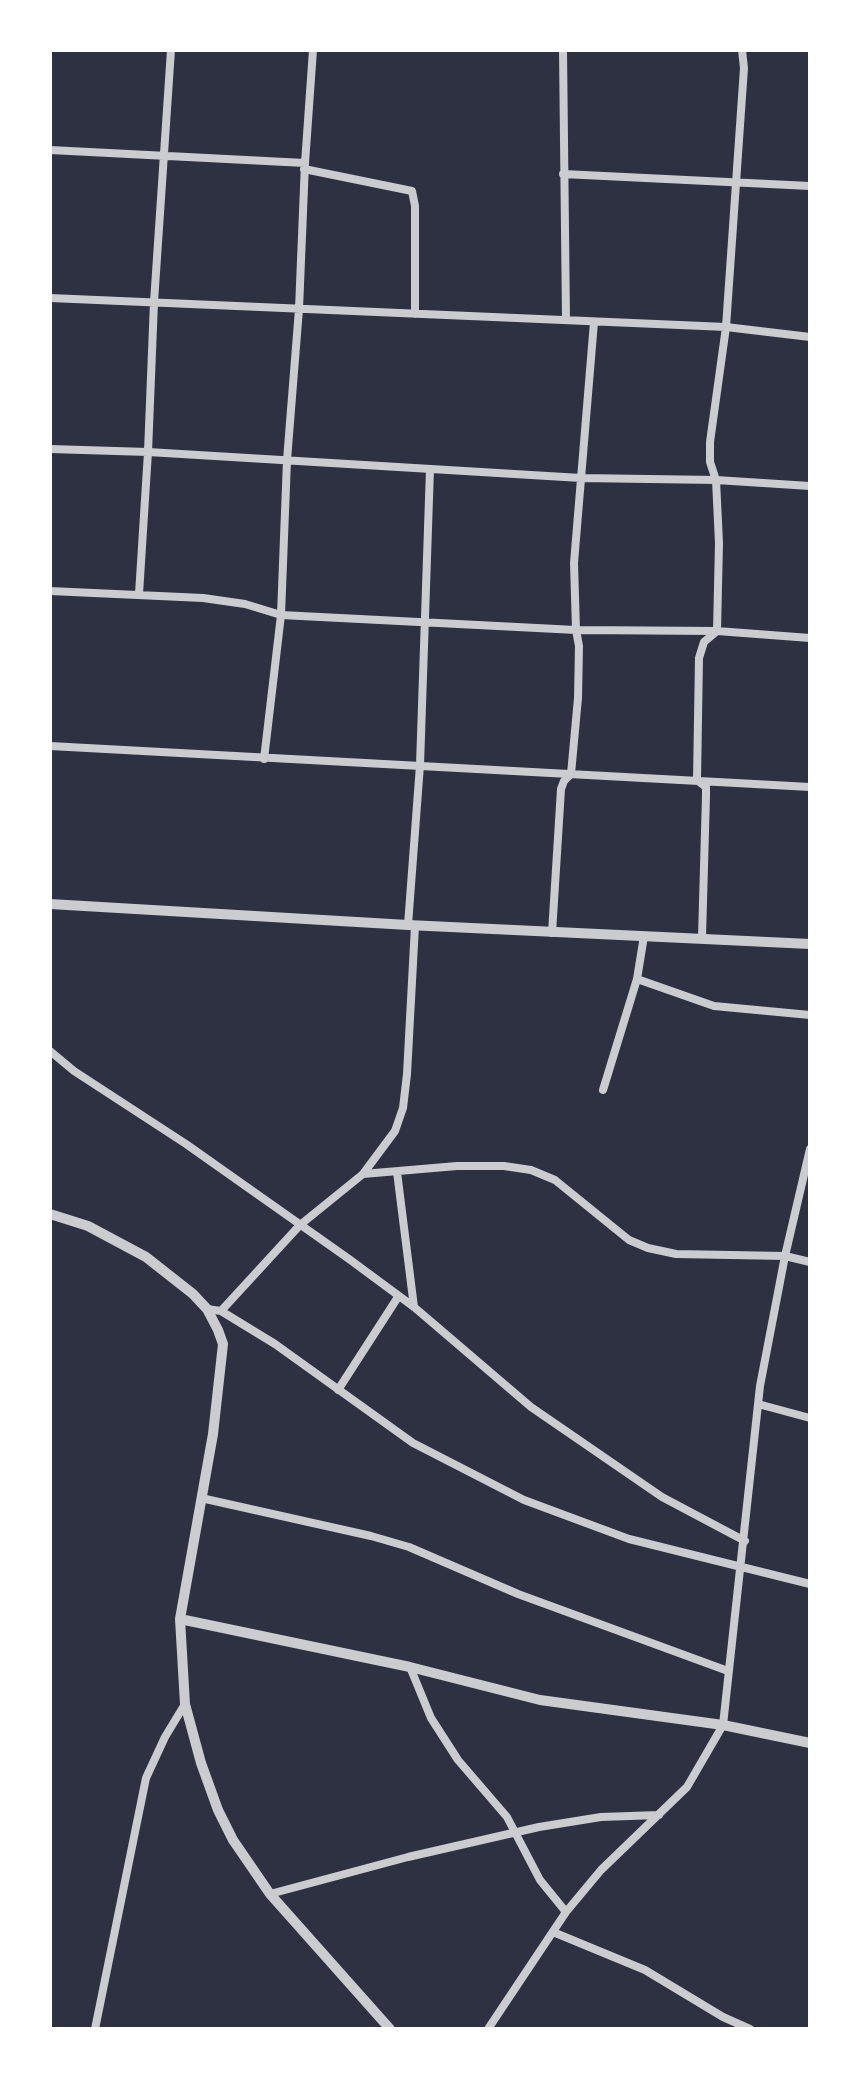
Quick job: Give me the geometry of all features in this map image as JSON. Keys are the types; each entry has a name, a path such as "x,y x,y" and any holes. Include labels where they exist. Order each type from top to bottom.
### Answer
{"street":[{"path":"139,594 171,50"},
{"path":"264,759 281,615 287,460 299,309 304,166 313,50"},
{"path":"563,50 566,320"},
{"path":"697,780 699,658 704,642 717,631 719,543 716,480 710,462 710,442 726,327 744,68 742,50"},
{"path":"50,150 163,154 304,166 412,191 415,206 415,314"},
{"path":"563,174 810,186"},
{"path":"50,298 726,327 810,337"},
{"path":"552,933 561,789 571,774 579,662 574,563 594,322"},
{"path":"50,449 581,478 716,480 810,486"},
{"path":"221,1311 300,1225 363,1174 395,1131 403,1108 420,765 430,469"},
{"path":"50,591 203,598 245,604 281,615 576,630 717,631 810,638"},
{"path":"50,746 810,787"},
{"path":"697,780 706,787 702,937"},
{"path":"50,904 412,926 810,944"},
{"path":"603,1090 637,979 644,936"},
{"path":"637,979 714,1006 810,1015"},
{"path":"50,1051 74,1071 186,1144 414,1307 531,1407 662,1497 745,1541"},
{"path":"488,2029 566,1912 601,1870 687,1787 723,1725 758,1404 785,1256 810,1149"},
{"path":"363,1174 457,1166 504,1166 531,1170 555,1180 629,1240 648,1248 676,1254 785,1256 810,1262"},
{"path":"397,1172 414,1307"},
{"path":"50,1214 88,1226 146,1257 207,1309 223,1344 213,1434 180,1619 185,1704 201,1763 233,1840 270,1894 390,2029"},
{"path":"338,1390 398,1297"},
{"path":"207,1309 221,1311 275,1344 413,1443 524,1500 629,1539 810,1584"},
{"path":"758,1404 810,1418"},
{"path":"201,1498 409,1547 518,1594 728,1671"},
{"path":"180,1619 410,1667 540,1700 723,1725 810,1743"},
{"path":"410,1667 431,1718 458,1760 507,1817 540,1880 566,1912"},
{"path":"95,2029 146,1778 185,1704"},
{"path":"270,1894 408,1857 515,1833 601,1817 660,1815"},
{"path":"553,1932 645,1970 723,2017 750,2029"}]}
